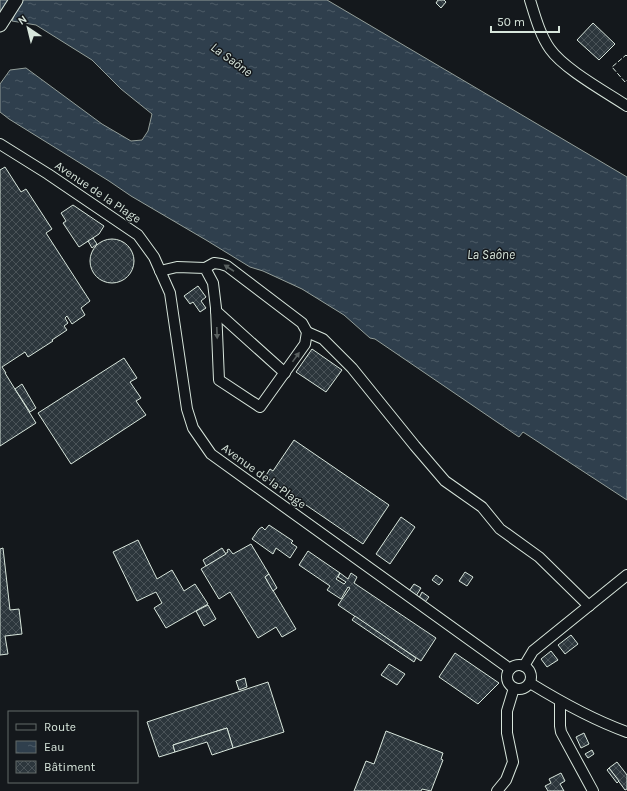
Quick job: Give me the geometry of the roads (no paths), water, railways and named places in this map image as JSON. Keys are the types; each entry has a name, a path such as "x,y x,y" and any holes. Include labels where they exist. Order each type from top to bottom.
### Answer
{"main road":[{"path":"0,25 16,0"}],"street":[{"path":"530,0 545,40 555,55 574,71 627,106"},
{"name":"Avenue de la Plage","path":"0,144 48,174 138,235 154,257 170,293 187,409 193,428 211,454 510,669"},
{"path":"160,271 176,267 206,268 214,263 227,266 302,323 307,332 323,339 352,368 415,446 446,481 482,507 500,529 539,557 589,606"},
{"path":"206,268 213,283 216,311 219,380 260,407 305,344 307,332"},
{"path":"216,311 285,373"},
{"path":"524,666 533,651 627,575"},
{"path":"517,665 524,666 530,671 530,683 523,688 514,688 511,686 507,677 510,669 517,665"},
{"path":"530,683 560,702 610,726 627,732"},
{"path":"497,791 506,780 513,762 506,733 507,711 514,688"},
{"path":"560,702 561,732 593,791"}],"water":[{"name":"La Saône","path":"0,0 327,0 627,177 627,500 523,432 519,437 375,339 370,338 344,315 302,289 263,271 250,267 131,196 0,112 0,84 10,70 26,68 102,124 131,141 142,140 148,131 152,114 121,89 92,60 36,25 12,21 14,16 3,9 0,12"}]}
